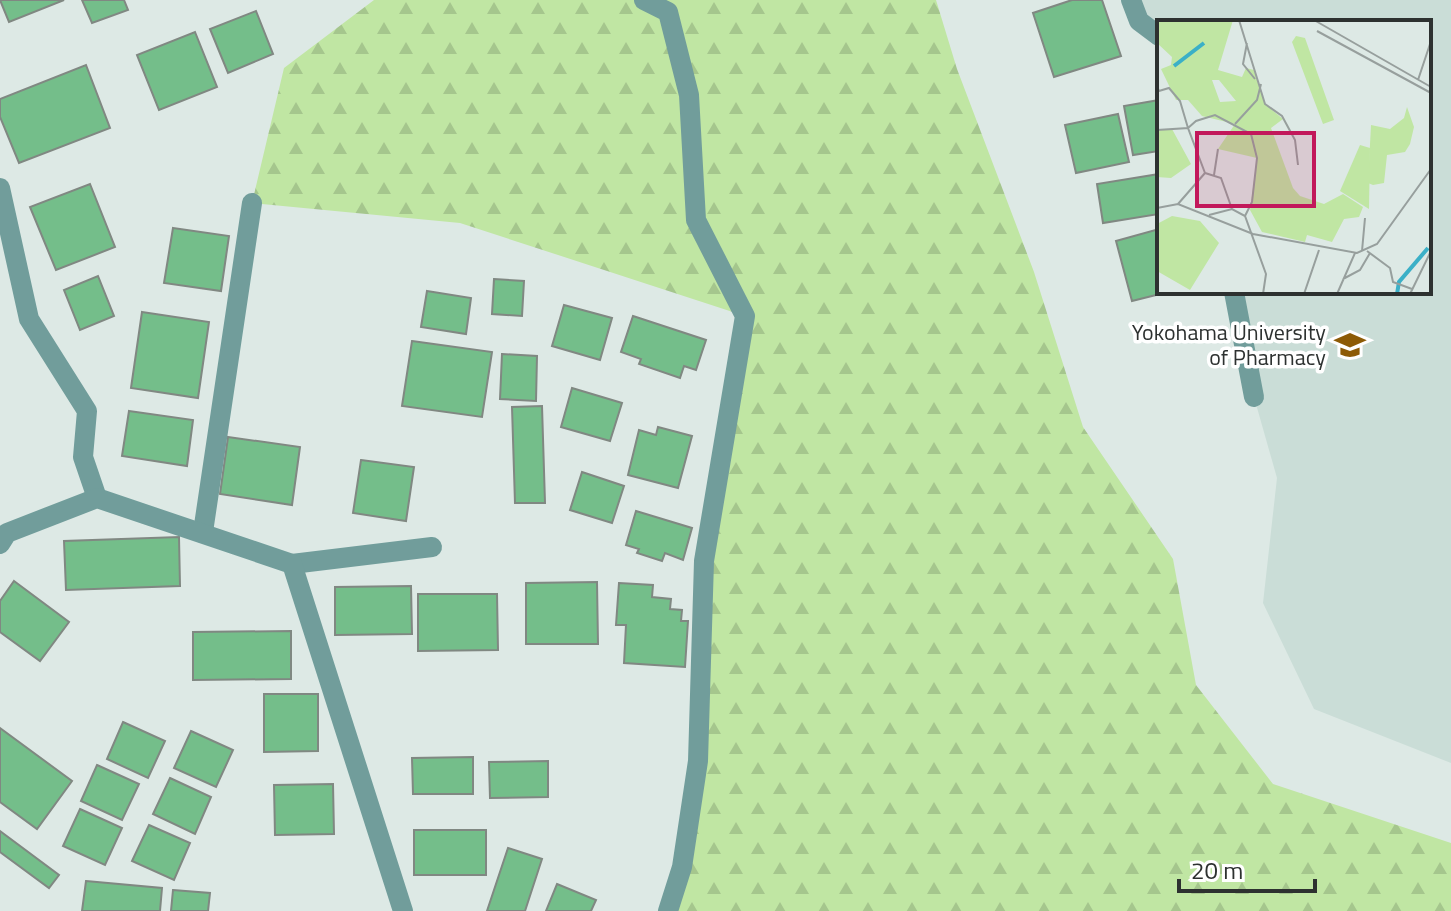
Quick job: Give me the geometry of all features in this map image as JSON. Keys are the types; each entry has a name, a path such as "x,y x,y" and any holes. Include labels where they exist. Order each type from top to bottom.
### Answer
{"street":[{"path":"644,0 668,12 689,95 696,220 745,316 704,561 698,761 682,867 668,911"},
{"path":"1131,0 1139,21 1157,34"},
{"path":"0,188 29,319 87,411 83,457 97,498"},
{"path":"203,532 252,203"},
{"path":"1234,294 1254,397"},
{"path":"0,544 7,533 97,498 292,564 432,547"},
{"path":"292,564 403,911"}],"shaded area":[{"name":"Yokohama University of Pharmacy","path":"1131,0 1451,0 1451,763 1314,709 1263,603 1277,478 1254,397 1243,294 1431,294 1431,20 1157,20 1157,33"}],"green space":[{"path":"374,0 936,0 957,69 1034,272 1083,427 1173,559 1196,685 1273,784 1451,843 1451,911 664,911 693,790 704,561 745,316 460,223 252,203 284,68"}],"building":[{"path":"0,0 64,0 9,22"},
{"path":"82,0 124,0 128,10 92,23"},
{"path":"1072,0 1102,0 1121,56 1054,77 1033,13"},
{"path":"256,11 273,54 228,73 210,29"},
{"path":"195,32 217,87 159,110 137,55"},
{"path":"86,65 110,128 19,163 0,117 0,99"},
{"path":"1157,100 1157,151 1133,155 1124,106"},
{"path":"1118,114 1129,162 1076,173 1065,125"},
{"path":"1157,174 1157,214 1103,223 1097,184"},
{"path":"90,184 115,247 56,270 30,207"},
{"path":"173,228 229,236 221,291 164,283"},
{"path":"1157,230 1157,294 1160,294 1132,301 1116,241"},
{"path":"98,276 114,316 80,330 64,290"},
{"path":"494,279 524,281 522,316 492,314"},
{"path":"427,291 471,298 466,334 421,327"},
{"path":"564,305 612,318 600,360 552,346"},
{"path":"142,312 209,322 198,398 131,388"},
{"path":"633,316 706,340 696,370 684,366 680,378 639,364 641,359 621,352"},
{"path":"412,341 492,352 482,417 402,406"},
{"path":"502,354 537,356 536,401 500,399"},
{"path":"572,388 622,403 610,441 561,427"},
{"path":"542,406 545,503 515,503 512,407"},
{"path":"129,411 193,420 187,466 122,456"},
{"path":"658,427 692,436 678,488 628,475 639,430 656,435"},
{"path":"228,437 300,447 292,505 220,494"},
{"path":"361,460 414,467 406,521 353,513"},
{"path":"582,472 624,486 612,523 570,510"},
{"path":"636,511 692,528 683,560 665,553 662,561 637,553 639,549 626,545"},
{"path":"179,537 180,586 66,590 64,541"},
{"path":"14,581 69,622 40,661 0,632 0,601"},
{"path":"597,582 598,644 526,644 526,583"},
{"path":"619,583 653,585 652,597 671,599 670,609 682,610 681,621 688,621 685,667 624,663 626,625 616,625"},
{"path":"411,586 412,634 335,635 335,587"},
{"path":"418,594 497,594 498,650 418,651"},
{"path":"291,631 291,679 193,680 193,632"},
{"path":"264,694 318,694 318,751 264,752"},
{"path":"123,722 165,741 148,778 107,759"},
{"path":"0,728 72,781 37,829 0,802"},
{"path":"191,731 233,750 216,787 174,768"},
{"path":"473,757 473,794 413,794 412,758"},
{"path":"548,761 548,797 490,798 489,762"},
{"path":"97,765 139,784 122,820 81,801"},
{"path":"170,778 211,797 195,834 153,814"},
{"path":"333,784 334,834 275,835 274,785"},
{"path":"80,809 122,828 105,865 63,846"},
{"path":"149,825 190,843 174,880 132,861"},
{"path":"414,830 486,830 486,875 414,875"},
{"path":"0,831 59,875 49,888 0,852"},
{"path":"508,848 542,859 525,911 487,911"},
{"path":"86,881 162,888 160,911 82,911"},
{"path":"557,884 596,900 591,911 546,911"},
{"path":"173,890 210,893 208,911 171,911"}],"place":[{"name":"Yokohama University of Pharmacy","path":"1350,345"}]}
